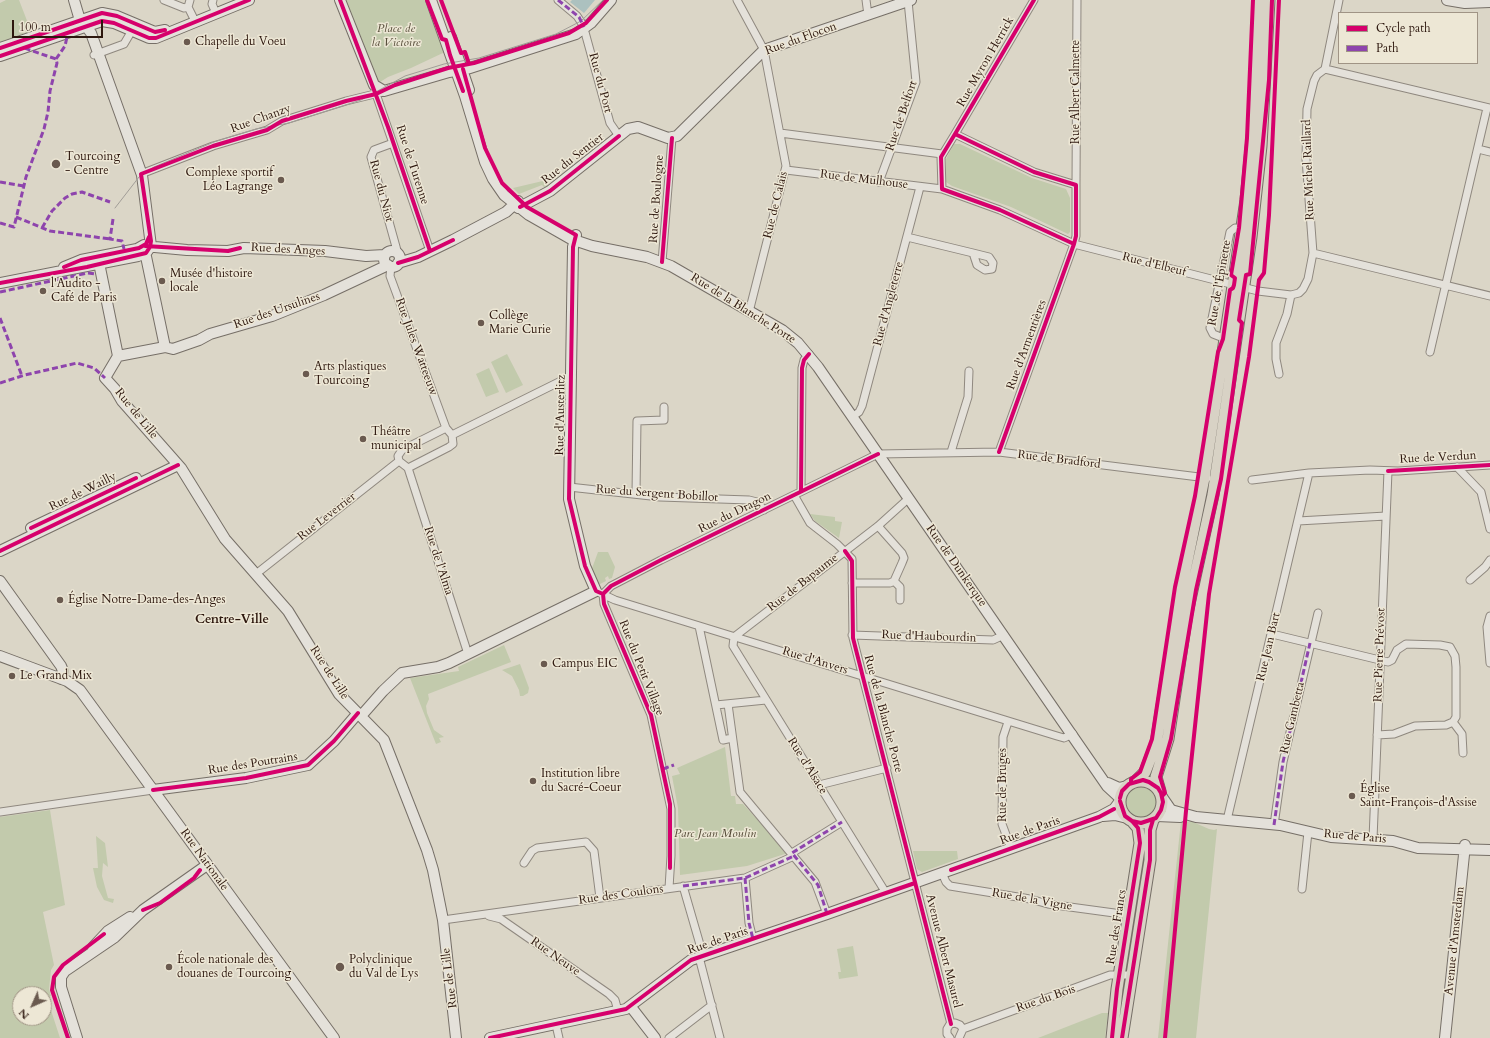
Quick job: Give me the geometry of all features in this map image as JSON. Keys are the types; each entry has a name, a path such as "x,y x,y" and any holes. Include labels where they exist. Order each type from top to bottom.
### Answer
{"main road":[{"path":"68,0 70,13 81,24"},
{"path":"74,0 81,24 96,54 117,106 141,174 147,245 165,347"},
{"path":"0,48 81,24 105,21 157,32 188,21 195,21 249,0"},
{"path":"340,0 375,90 390,90 570,36 585,28 611,0"},
{"path":"431,0 459,70"},
{"path":"436,0 459,70"},
{"path":"1259,0 1254,118 1243,229 1239,286 1239,320 1216,479 1187,613 1166,746 1156,777 1161,794 1162,808 1155,818 1141,823 1130,820 1122,811 1120,800 1131,783 1145,772 1156,744 1180,593 1204,478 1226,340 1239,286 1261,146 1269,0"},
{"path":"1448,0 1490,2"},
{"name":"Rue du Flocon","path":"672,138 678,134 764,50 909,1"},
{"path":"0,56 81,24"},
{"name":"Rue de la Blanche Porte","path":"459,70 485,162 497,186 516,203 546,225 592,246 648,257 662,262 789,335 809,354"},
{"name":"Rue du Sentier","path":"516,203 554,189 628,129 636,127 672,138"},
{"name":"Rue des Ursulines","path":"118,356 165,347 173,349 199,340 210,334 272,316 324,295 393,259 430,249 516,203"},
{"name":"Rue d'Austerlitz","path":"575,238 572,290 572,377 569,503 583,560 599,592"},
{"path":"0,283 41,275 76,262 98,260 147,245"},
{"name":"Rue des Anges","path":"147,245 194,250 228,251 244,248 325,251 393,259"},
{"path":"98,260 118,356"},
{"name":"Rue de Dunkerque","path":"809,354 1073,734 1107,786 1120,800"},
{"name":"Rue de Lille","path":"118,356 105,378 117,391 122,401 176,462 221,534 288,611 337,690 384,740 429,856 443,920 456,1038"},
{"name":"Rue de Wailly","path":"0,543 176,462"},
{"name":"Rue de Wailly","path":"0,551 176,462"},
{"path":"0,581 61,666 63,671 61,678 0,656"},
{"name":"Rue du Dragon","path":"361,716 383,691 402,673 438,667 599,592"},
{"name":"Rue Nationale","path":"61,678 72,683 85,696 334,1038"},
{"name":"Rue des Poutrains","path":"153,790 246,778 304,766 314,761 361,716"},
{"name":"Rue de Dunkerque","path":"1103,778 1116,788 1131,783"},
{"path":"1131,783 1149,782 1161,794"},
{"name":"Rue de Paris","path":"1161,794 1171,810 1196,817"},
{"name":"Rue de Paris","path":"490,1038 556,1025 631,1007 678,968 701,956 827,914 1099,817 1112,810 1120,800"},
{"name":"Rue de Paris","path":"1099,817 1115,815 1130,820"},
{"name":"Rue de Paris","path":"1155,818 1196,817 1274,825 1331,837 1393,841 1418,848 1464,848 1490,850"},
{"name":"Rue des Francs","path":"1112,1038 1150,860 1150,830 1155,818"},
{"name":"Rue des Francs","path":"1122,1038 1129,915 1140,843 1138,828 1130,820"},
{"path":"1464,848 1490,845"},
{"name":"Avenue d'Amsterdam","path":"1445,1038 1464,848"},
{"path":"77,1038 63,992 61,977 68,968 117,935 143,910 207,865"},
{"path":"631,1007 655,1038"}],"street":[{"path":"164,0 184,8 189,4 195,21"},
{"path":"213,0 212,4 216,13"},
{"path":"558,0 579,17 585,28"},
{"name":"Rue de Calais","path":"737,0 764,50 786,170 749,312"},
{"path":"866,0 868,15"},
{"name":"Rue Myron Herrick","path":"942,154 1034,0"},
{"name":"Rue Albert Calmette","path":"1074,244 1076,236 1077,0"},
{"name":"Rue Michel Raillard","path":"1291,295 1299,293 1304,289 1308,279 1313,253 1306,159 1306,120 1314,81 1317,75 1325,69 1339,0"},
{"name":"Rue de Belfort","path":"879,182 916,82 909,1"},
{"path":"96,54 124,44 134,27"},
{"name":"Rue du Port","path":"585,28 610,123 619,136"},
{"path":"1325,69 1488,108 1430,352"},
{"name":"Rue de Turenne","path":"375,90 430,249"},
{"name":"Rue Chanzy","path":"141,174 213,146 267,130 282,121 346,101 375,90"},
{"path":"780,133 942,154 942,190"},
{"path":"955,134 1029,170 1076,185"},
{"name":"Rue de Boulogne","path":"662,262 672,138"},
{"name":"Rue du Niot","path":"393,143 374,150 371,159 393,259"},
{"path":"1478,149 1490,152"},
{"name":"Rue de Mulhouse","path":"786,170 942,190 1006,212 1074,244"},
{"name":"Rue d'Angleterre","path":"852,416 859,412 862,406 920,187"},
{"name":"Rue de l'Épinette","path":"1226,340 1213,334 1210,328 1230,232 1235,228 1243,229"},
{"path":"907,237 973,253"},
{"name":"Rue d'Elbeuf","path":"1074,244 1239,286"},
{"name":"Rue d'Armentières","path":"999,452 1074,244"},
{"path":"1313,253 1490,296"},
{"name":"Rue Jules Watteeuw","path":"393,259 390,276 446,428"},
{"path":"1239,286 1291,295 1287,314 1276,343 1276,359 1279,374"},
{"path":"809,354 804,360 802,368 798,493 810,524 845,550"},
{"path":"951,452 968,397 969,371"},
{"path":"452,435 567,378 572,377"},
{"path":"636,494 638,421 664,420 664,407"},
{"path":"399,461 408,468 448,447 452,444 452,435 446,428"},
{"name":"Rue Leverrier","path":"256,574 399,461 398,456 402,450 446,428"},
{"name":"Rue de Bradford","path":"878,454 999,452 1216,479"},
{"name":"Rue du Dragon","path":"599,592 878,454"},
{"name":"Rue de Verdun","path":"1252,480 1309,473 1370,470 1388,471 1490,465"},
{"path":"1457,467 1481,492 1490,529"},
{"name":"Rue de l'Alma","path":"408,468 468,654"},
{"name":"Rue Pierre Prévost","path":"1372,839 1381,660 1388,471"},
{"name":"Rue Jean Bart","path":"1227,820 1309,473"},
{"name":"Rue du Sergent Bobillot","path":"569,487 660,497 754,501 760,504 764,510"},
{"name":"Rue de Bapaume","path":"734,637 878,526 909,498"},
{"path":"1298,521 1386,516"},
{"path":"852,584 889,584 894,581 903,560 903,555 878,526"},
{"name":"Rue de la Blanche Porte","path":"845,550 852,562 852,634 915,882"},
{"path":"1470,580 1485,567 1490,560"},
{"path":"894,581 900,587 900,600"},
{"name":"Rue d'Anvers","path":"599,592 615,600 1008,722 1061,737 1067,737 1073,734"},
{"name":"Rue du Petit Village","path":"599,592 651,715 671,809 669,888"},
{"name":"Rue Gambetta","path":"1274,825 1283,762 1318,613"},
{"path":"1490,616 1486,627 1490,663"},
{"path":"699,626 723,740 732,738"},
{"name":"Rue d'Haubourdin","path":"852,634 993,640 1004,635"},
{"path":"1272,634 1390,661 1397,650 1406,644 1440,644 1450,647 1455,656 1456,668 1456,717 1453,722 1446,725 1415,726 1394,734 1377,734"},
{"name":"Rue d'Alsace","path":"734,637 733,646 886,893"},
{"path":"716,705 766,700"},
{"path":"728,704 740,792 818,885 827,914"},
{"name":"Rue de Bruges","path":"1008,722 1003,737 1002,824 1011,848"},
{"path":"1453,722 1462,734 1463,754"},
{"path":"818,785 887,768"},
{"name":"Rue des Poutrains","path":"0,812 153,790"},
{"name":"Rue des Coulons","path":"443,920 745,878 793,855 842,822"},
{"path":"1302,889 1308,832"},
{"path":"524,863 532,851 537,848 586,842 594,851 600,898"},
{"name":"Rue de la Vigne","path":"942,873 946,882 950,886 1030,899 1045,904 1129,915"},
{"path":"745,878 748,923 753,939"},
{"name":"Avenue Albert Masurel","path":"915,882 951,1024"},
{"path":"683,886 720,1038"},
{"name":"Rue Neuve","path":"483,915 501,919 609,994 614,1000 618,1011"},
{"name":"Rue du Bois","path":"963,1029 1110,975 1125,975"},
{"path":"669,1038 712,1005"},
{"path":"948,1038 947,1030 951,1024 958,1024 963,1029 960,1038"},
{"path":"556,1025 559,1038"}],"green space":[{"path":"6,0 19,0 31,31 0,42 0,3"},
{"name":"Place de la Victoire","path":"343,0 427,0 445,52 388,77 377,84"},
{"path":"954,144 960,144 1032,178 1066,189 1070,198 1070,232 1068,234 1011,207 952,186 946,182 946,159"},
{"path":"547,180 547,187 545,188 542,185 519,194 513,188"},
{"path":"507,354 523,385 506,393 491,362"},
{"path":"489,368 499,392 486,397 476,374"},
{"path":"810,514 835,517 835,521 842,522 839,538 815,521"},
{"path":"598,552 608,552 615,567 612,578 609,579 608,576 605,578 606,581 600,584 597,584 591,571"},
{"path":"504,645 511,662 428,694 429,699 426,706 427,713 434,730 444,737 439,738 441,742 436,744 410,678 459,671 458,667"},
{"path":"520,664 529,688 528,693 523,696 520,696 519,690 512,676 502,670"},
{"name":"Parc Jean Moulin","path":"725,747 731,796 735,796 736,804 743,804 788,853 747,866 680,875 678,808 672,776 680,774 677,768"},
{"path":"1144,785 1153,790 1157,795 1157,809 1153,814 1148,818 1138,819 1134,818 1125,809 1124,799 1125,795 1134,786"},
{"path":"50,810 65,905 43,912 54,965 51,970 49,986 12,986 12,1026 52,1026 52,1013 60,1038 0,1038 0,817"},
{"path":"1181,821 1193,822 1209,829 1217,829 1196,1038 1158,1038"},
{"path":"96,836 105,843 108,867 103,863 102,876 108,898 114,899 113,903 104,900 97,887 93,868 98,868"},
{"path":"913,851 957,851 958,859 922,872 917,869"},
{"path":"853,946 858,976 839,979 838,972 841,972 837,949"},
{"path":"1102,1013 1108,1013 1105,1038 1038,1038"}],"shaded area":[{"path":"572,0 595,0 584,13 570,2"}],"tram line":[{"path":"115,208 139,177 154,167 214,142 256,129 289,123 361,100 405,76 444,64 479,58 556,34 581,21 603,0"}],"marked path":[{"path":"558,0 579,17 584,27"},
{"path":"56,59 65,46 67,37"},
{"path":"0,223 14,227 26,177 44,129 48,112 50,91 57,63 56,59 24,48"},
{"path":"0,182 24,186"},
{"path":"42,228 52,211 65,198 72,194 82,192 110,202"},
{"path":"16,217 50,231 110,239"},
{"path":"113,219 110,239 122,241 124,249"},
{"path":"0,292 88,273 96,274"},
{"path":"0,318 22,376"},
{"path":"0,383 25,375 77,363 94,368 105,378"},
{"path":"1274,825 1283,762 1310,643"},
{"path":"663,769 674,765"},
{"path":"827,914 818,885 792,853 842,822"},
{"path":"683,886 745,878 794,856"},
{"path":"745,878 749,923 753,939"}],"cycle path":[{"path":"0,56 102,21 114,23 149,38 156,38 249,0"},
{"path":"340,0 388,127 430,251"},
{"path":"427,0 442,39 446,40 463,91"},
{"path":"441,0 461,53 465,52 469,64"},
{"path":"0,283 87,267 146,253 150,247 151,241 141,174 213,146 267,130 282,121 346,101 376,94 395,85 448,68 474,63 569,33 586,23 607,0"},
{"path":"955,134 1034,0"},
{"path":"1131,783 1131,779 1140,772 1152,739 1175,587 1195,496 1218,352 1223,339 1230,290 1234,285 1235,278 1231,275 1239,228 1247,138 1253,0"},
{"path":"1162,796 1165,793 1160,777 1171,739 1196,590 1221,479 1242,323 1239,320 1246,275 1250,274 1269,80 1272,0"},
{"path":"1165,1038 1186,811 1209,594 1249,357 1259,280 1264,273 1269,215 1279,0"},
{"path":"0,48 102,13 117,16 155,32 165,30"},
{"path":"463,69 485,148 502,183 527,207 576,235 573,247 569,499 585,566 596,591 603,594"},
{"path":"999,452 1074,244 1076,236 1076,185 1034,172 955,134 941,157 942,189 1000,210 1074,244"},
{"path":"520,207 550,191 619,136"},
{"path":"662,262 672,138"},
{"path":"64,267 81,260 139,248 146,244 149,237"},
{"path":"398,263 418,257 453,240"},
{"path":"145,246 228,251 240,248"},
{"path":"801,491 802,368 804,360 809,354"},
{"path":"603,594 611,586 661,560 878,454"},
{"path":"0,551 178,465"},
{"path":"1388,471 1490,465"},
{"path":"31,528 136,478"},
{"path":"845,551 852,561 853,638 951,1024"},
{"path":"603,594 604,604 651,715 670,804 670,868"},
{"path":"153,790 246,778 308,765 334,741 358,713"},
{"path":"1120,798 1122,791 1129,784 1143,780 1158,788 1163,802 1161,810 1156,818 1141,823 1132,821 1125,816 1120,801"},
{"path":"951,870 1099,817 1114,809"},
{"path":"1122,1038 1150,860 1150,830 1153,820"},
{"path":"1112,1038 1117,989 1140,843 1138,828 1132,821"},
{"path":"143,910 160,903 194,878 200,870"},
{"path":"490,1038 626,1009 691,960 915,883"},
{"path":"68,1038 52,990 54,977 63,965 104,934"}],"place":[{"name":"Chapelle du Voeu","path":"187,42"},
{"name":"Tourcoing - Centre","path":"56,164"},
{"name":"Complexe sportif Léo Lagrange","path":"281,180"},
{"name":"Musée d'histoire locale","path":"162,281"},
{"name":"l'Audito - Café de Paris","path":"43,291"},
{"name":"Collège Marie Curie","path":"481,323"},
{"name":"Arts plastiques Tourcoing","path":"306,374"},
{"name":"Théâtre municipal","path":"363,439"},
{"name":"Église Notre-Dame-des-Anges","path":"60,600"},
{"name":"Campus EIC","path":"544,664"},
{"name":"Le Grand Mix","path":"12,676"},
{"name":"Institution libre du Sacré-Coeur","path":"533,781"},
{"name":"Église Saint-François-d'Assise","path":"1352,796"},
{"name":"École nationale des douanes de Tourcoing","path":"169,967"},
{"name":"Polyclinique du Val de Lys","path":"340,967"}],"district":[{"name":"Centre-Ville","path":"232,620"}]}
